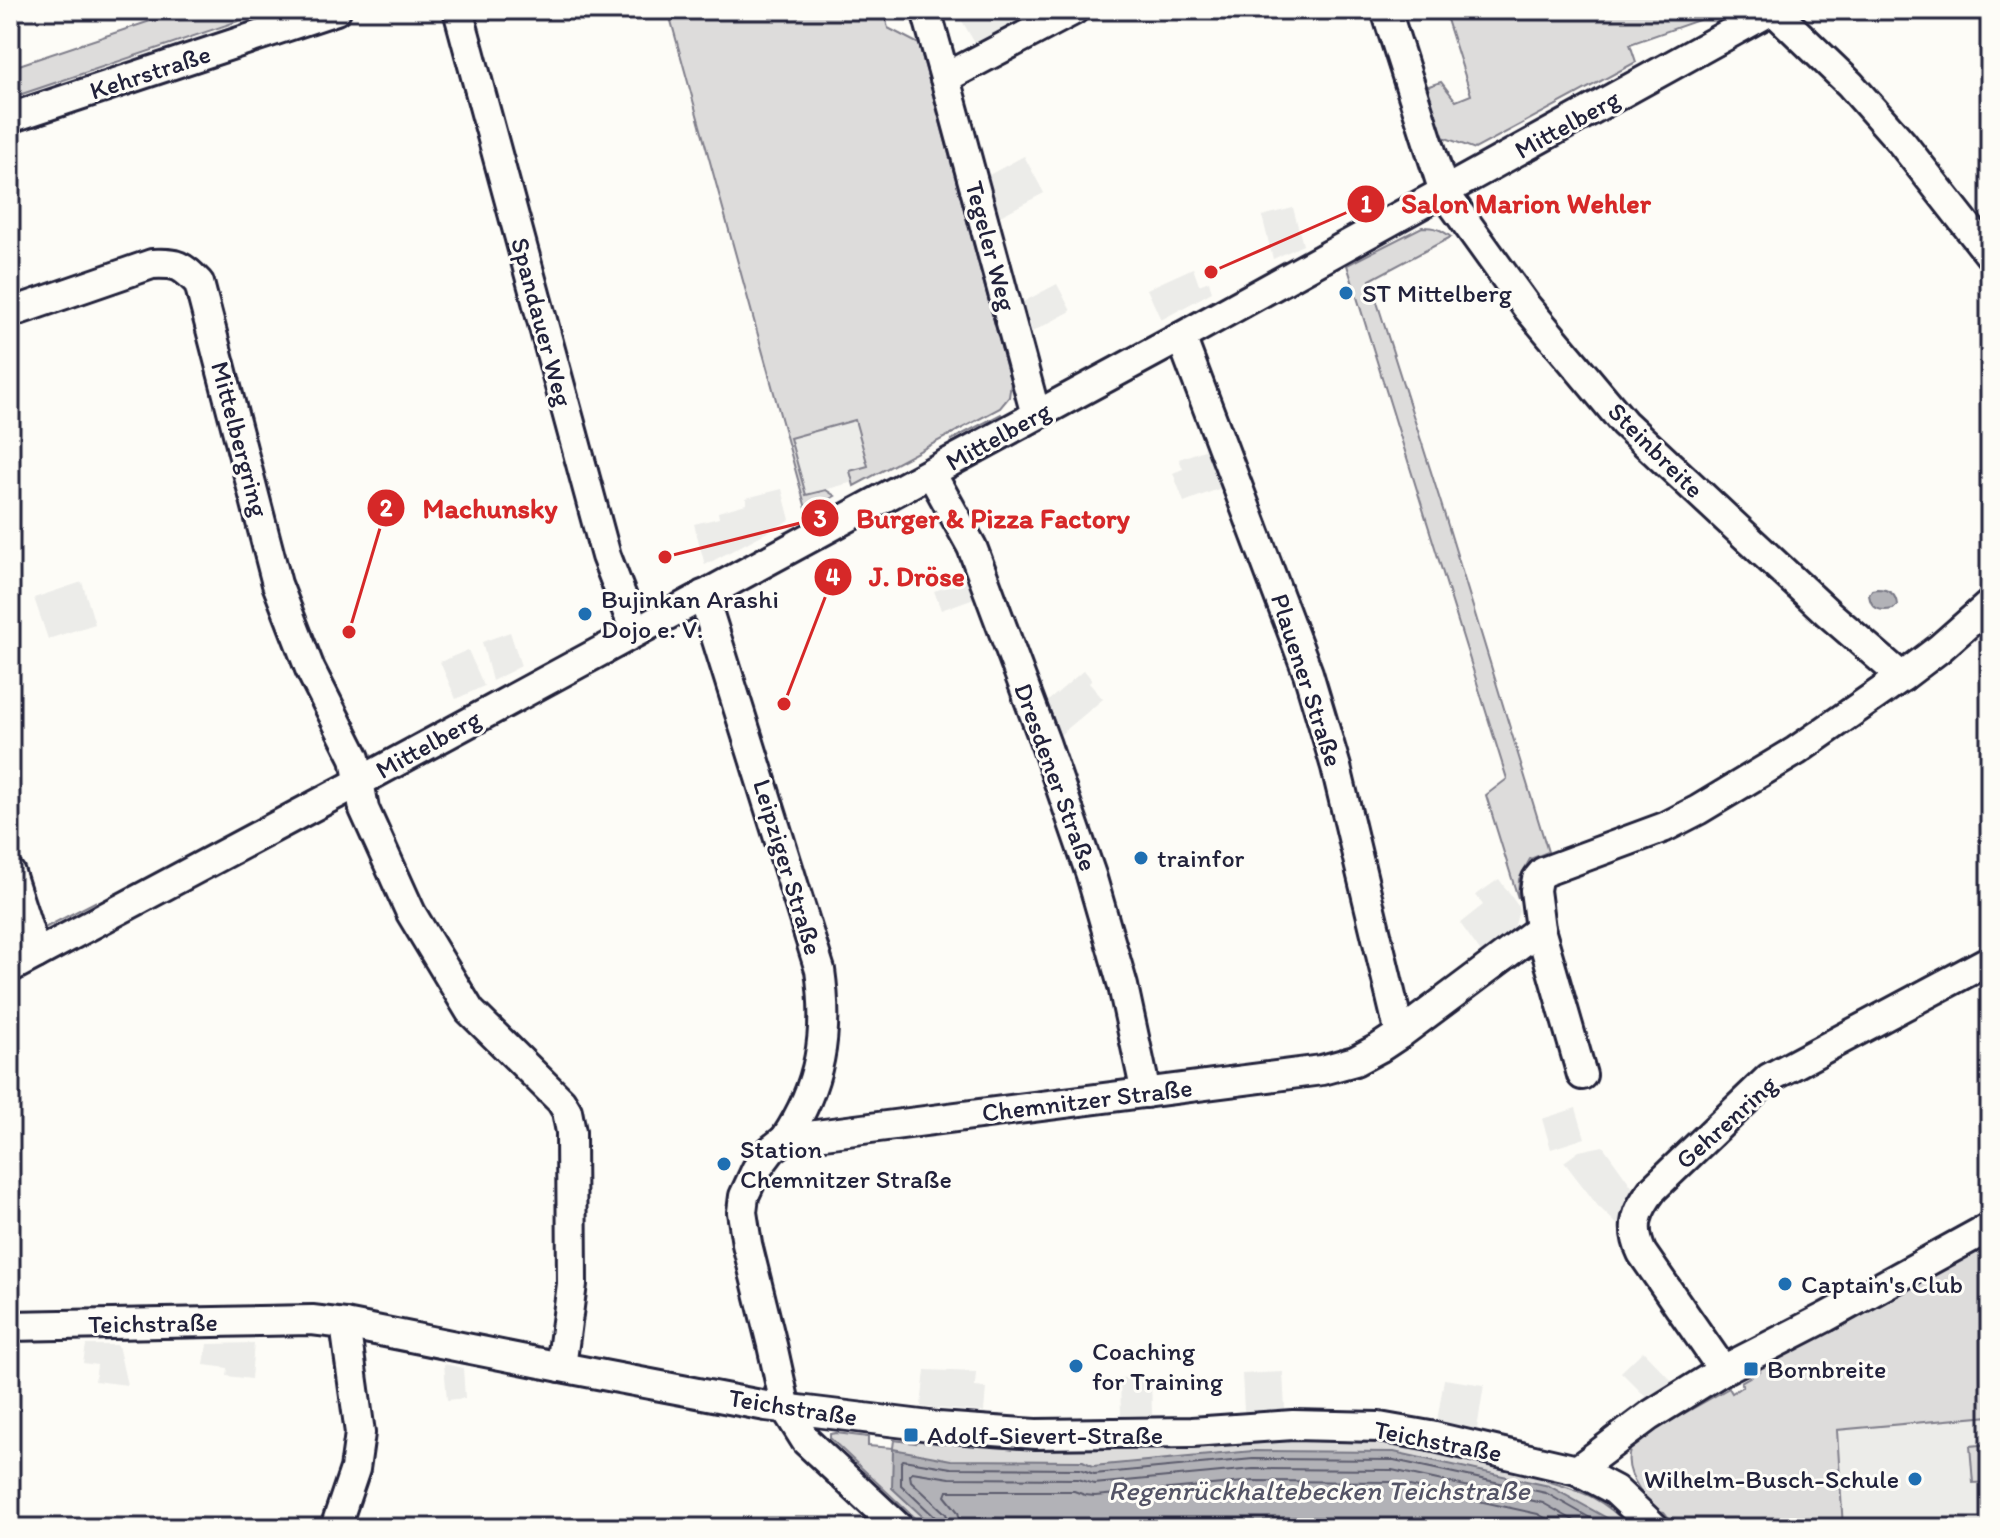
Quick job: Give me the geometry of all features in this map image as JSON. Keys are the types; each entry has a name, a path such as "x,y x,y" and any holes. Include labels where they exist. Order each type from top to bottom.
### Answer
{"street":[{"name":"Kehrstraße","path":"10,118 336,10"},
{"name":"Spandauer Weg","path":"458,10 606,556 635,631"},
{"name":"Tegeler Weg","path":"926,10 1036,415"},
{"path":"945,78 1074,10"},
{"name":"Steinbreite","path":"1386,10 1444,192 1526,306 1624,423 1828,613 1902,677"},
{"name":"Mittelberg","path":"10,968 931,473 1772,10"},
{"path":"1772,10 1850,84 1892,131 1990,255"},
{"name":"Mittelbergring","path":"10,313 152,264 183,267 199,283 277,584 310,669 355,758 364,809 411,913 470,1011 561,1101 567,1111 571,1132 572,1284 561,1367"},
{"name":"Plauener Straße","path":"1181,337 1308,673 1336,767 1400,1034"},
{"name":"Dresdener Straße","path":"931,473 972,547 1051,759 1095,889 1123,986 1146,1093"},
{"name":"Leipziger Straße","path":"703,595 820,970 824,1023 822,1044 813,1086 801,1116 785,1139"},
{"path":"1582,1075 1540,929 1535,890 1537,879 1543,872 1665,827 1698,810 1796,751 1902,677 1990,604"},
{"path":"10,873 36,954"},
{"name":"Chemnitzer Straße","path":"785,1139 1322,1070 1355,1061 1400,1034 1540,929"},
{"name":"Gehrenring","path":"1723,1370 1642,1253 1635,1238 1642,1204 1653,1189 1769,1078 1990,960"},
{"path":"785,1139 771,1150 751,1177 742,1212 786,1409 806,1441 893,1526"},
{"path":"1655,1528 1615,1490 1577,1470 1649,1416 1723,1370 1990,1227"},
{"name":"Teichstraße","path":"10,1326 312,1320 786,1409 938,1427 1036,1434 1192,1432 1293,1425 1379,1427 1577,1470"},
{"path":"335,1528 355,1469 360,1433 345,1324"}],"shaded area":[{"path":"183,10 271,10 10,98 10,68"},
{"path":"668,10 883,10 888,28 919,44 1011,383 1009,397 1000,408 854,486 850,471 868,466 855,420 790,438 806,495 826,490 835,496 807,512"},
{"path":"966,10 1003,10 1013,25 976,45 958,14"},
{"path":"1444,10 1706,10 1697,14 1699,20 1630,44 1636,62 1475,149 1443,137 1426,87 1441,82 1456,101 1471,95"},
{"path":"1024,156 1044,193 1000,216 989,175"},
{"path":"1293,208 1303,245 1273,259 1262,216"},
{"path":"1422,227 1437,229 1451,237 1370,280 1548,852 1530,859 1519,879 1518,898 1486,795 1507,779 1347,265"},
{"path":"1193,268 1199,285 1209,281 1212,292 1161,320 1147,289"},
{"path":"1057,284 1071,311 1032,332 1023,302"},
{"path":"1001,414 1005,420 954,446 951,440"},
{"path":"855,419 868,466 850,471 853,482 807,495 790,438"},
{"path":"1207,449 1221,488 1184,502 1173,473 1183,469 1179,459"},
{"path":"782,489 790,520 705,565 694,524 719,518 718,512 746,504 746,498"},
{"path":"970,580 977,597 941,610 934,591"},
{"path":"82,582 95,624 48,639 34,598"},
{"path":"510,632 521,666 492,681 482,642"},
{"path":"468,650 484,686 456,699 440,662"},
{"path":"1084,670 1092,680 1089,683 1103,699 1060,735 1048,701"},
{"path":"1499,879 1519,911 1514,928 1482,954 1460,923 1483,905 1476,895"},
{"path":"95,902 95,909 44,932 44,928"},
{"path":"1576,1108 1585,1138 1551,1149 1542,1119"},
{"path":"1603,1146 1633,1188 1623,1230 1598,1206 1564,1162 1579,1151"},
{"path":"1990,1239 1990,1416 1837,1430 1843,1528 1677,1528 1664,1512 1654,1510 1630,1469 1630,1450 1640,1436 1729,1388 1732,1393 1743,1386 1741,1382 1760,1371 1757,1365"},
{"path":"254,1343 251,1379 227,1376 228,1368 204,1365 207,1344"},
{"path":"86,1345 118,1345 127,1385 95,1381 97,1365 83,1363"},
{"path":"1643,1351 1673,1382 1647,1398 1621,1372"},
{"path":"444,1364 463,1368 465,1398 447,1400"},
{"path":"925,1370 976,1372 975,1387 986,1388 984,1412 921,1407"},
{"path":"1283,1372 1285,1409 1244,1411 1242,1374"},
{"path":"1151,1377 1152,1415 1121,1415 1120,1378"},
{"path":"1444,1379 1484,1385 1477,1429 1437,1421"},
{"name":"Wilhelm-Busch-Schule","path":"1990,1416 1990,1528 1843,1528 1836,1430"},
{"name":"Regenrückhaltebecken Teichstraße","path":"830,1434 868,1437 868,1446 893,1448 894,1440 916,1443 917,1436 1382,1439 1547,1476 1547,1481 1584,1493 1602,1503 1632,1528 925,1528 830,1438"},
{"path":"1990,1444 1990,1482 1973,1483 1970,1446"}],"water":[{"path":"1877,589 1893,595 1897,605 1893,609 1880,610 1874,606 1869,595"},
{"name":"Regenrückhaltebecken Teichstraße","path":"893,1449 951,1460 1083,1461 1093,1466 1253,1451 1394,1452 1549,1486 1614,1522 1619,1528 935,1528 892,1488"}],"place":[{"name":"Salon Marion Wehler","path":"1211,272"},
{"name":"ST Mittelberg","path":"1346,293"},
{"name":"Burger & Pizza Factory","path":"665,557"},
{"name":"Bujinkan Arashi Dojo e. V.","path":"585,614"},
{"name":"Machunsky","path":"349,632"},
{"name":"J. Dröse","path":"784,704"},
{"name":"trainfor","path":"1141,858"},
{"name":"Station Chemnitzer Straße","path":"724,1164"},
{"name":"Captain's Club","path":"1785,1284"},
{"name":"Coaching for Training","path":"1076,1366"},
{"name":"Bornbreite","path":"1751,1369"},
{"name":"Adolf-Sievert-Straße","path":"911,1435"},
{"name":"Wilhelm-Busch-Schule","path":"1915,1479"}]}
